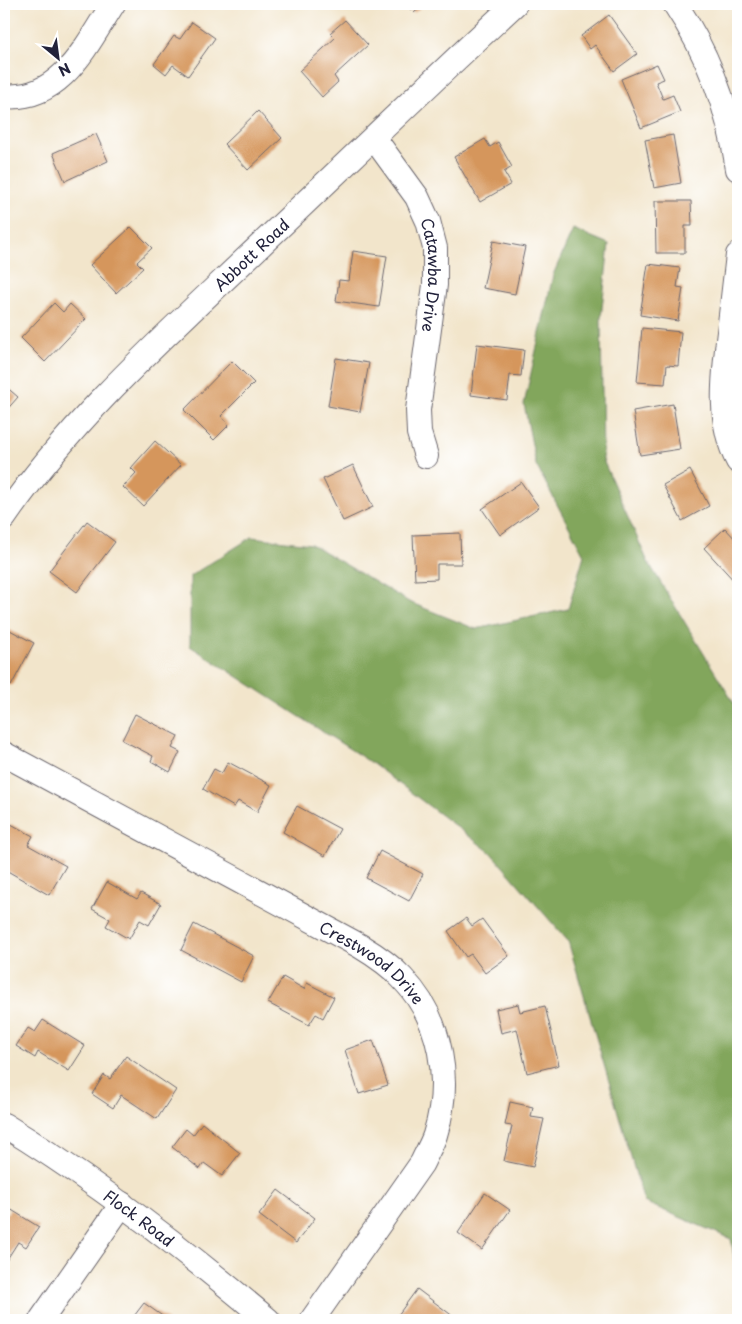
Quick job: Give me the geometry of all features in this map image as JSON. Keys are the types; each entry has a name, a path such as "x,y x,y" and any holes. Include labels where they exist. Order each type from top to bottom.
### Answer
{"street":[{"path":"4,96 17,96 37,91 56,81 73,66 113,4"},
{"name":"Abbott Road","path":"4,518 26,486 76,428 149,352 374,138 410,101 515,4"},
{"path":"675,4 699,46 716,82 729,118 738,170"},
{"name":"Catawba Drive","path":"374,138 417,197 428,221 435,248 435,285 418,410 419,433 426,456"},
{"path":"738,255 724,379 724,408 728,438 738,461"},
{"name":"Crestwood Drive","path":"4,754 383,960 402,978 432,1023 440,1048 444,1078 442,1107 435,1136 422,1163 312,1320"},
{"name":"Flock Road","path":"4,1125 40,1147 122,1204 208,1269 268,1320"},
{"path":"41,1320 122,1204"}],"green space":[{"path":"573,229 609,244 601,318 603,460 647,560 738,710 738,1282 731,1239 644,1202 568,941 490,852 373,764 190,646 190,576 252,537 311,544 409,602 476,629 568,609 584,555 536,465 524,404 553,275"}],"building":[{"path":"405,4 424,4 414,13"},
{"path":"609,15 637,54 614,71 595,45 590,49 581,36"},
{"path":"345,20 368,45 334,76 338,82 322,97 299,71 335,38 330,33"},
{"path":"192,22 215,38 188,76 173,65 166,74 154,64 174,36 180,39"},
{"path":"657,64 664,79 656,82 663,99 673,95 680,112 641,128 621,79"},
{"path":"258,111 282,138 248,170 224,144"},
{"path":"96,134 108,161 65,181 53,153"},
{"path":"673,135 681,183 654,188 645,140"},
{"path":"485,139 490,147 498,142 512,167 504,172 511,184 480,202 454,157"},
{"path":"655,201 691,201 692,226 685,226 685,253 656,253"},
{"path":"131,227 152,248 137,262 143,268 116,293 90,265"},
{"path":"493,241 525,247 515,294 483,288"},
{"path":"353,251 387,256 379,307 336,301 339,280 349,281"},
{"path":"648,264 680,268 677,287 683,288 678,321 640,315"},
{"path":"54,303 63,312 70,304 86,319 45,362 21,338"},
{"path":"642,328 681,332 678,366 667,365 665,384 637,382"},
{"path":"477,344 524,350 521,376 510,375 507,400 471,395"},
{"path":"336,358 369,363 360,412 328,406"},
{"path":"232,361 254,383 221,416 229,425 214,440 184,410"},
{"path":"4,385 18,397 4,413"},
{"path":"673,404 680,449 640,455 633,411"},
{"path":"155,441 181,465 143,506 123,487 136,473 131,468"},
{"path":"353,465 373,507 343,521 323,479"},
{"path":"690,470 709,506 682,521 663,485"},
{"path":"521,482 539,507 500,535 482,509"},
{"path":"87,521 115,542 77,592 49,571"},
{"path":"725,528 738,542 737,584 704,548"},
{"path":"460,533 461,564 437,564 437,579 415,580 413,535"},
{"path":"8,629 34,643 11,686 4,682 4,637"},
{"path":"135,714 178,736 172,748 180,752 170,772 151,761 153,756 122,740"},
{"path":"228,762 271,785 257,812 238,801 234,807 203,789 214,769 222,773"},
{"path":"297,806 340,829 325,856 283,832"},
{"path":"11,824 33,836 28,845 66,866 49,895 4,869 4,854 10,843 4,840 4,838"},
{"path":"380,851 423,874 409,901 366,878"},
{"path":"107,882 137,899 141,893 161,904 149,925 140,920 129,939 106,926 110,919 92,909"},
{"path":"466,918 472,926 482,919 509,956 485,973 471,954 466,957 448,931"},
{"path":"194,924 254,956 241,982 181,950"},
{"path":"283,977 304,989 307,983 334,997 323,1018 316,1014 309,1025 268,1003"},
{"path":"518,1004 520,1012 545,1006 559,1065 527,1073 517,1029 501,1033 496,1009"},
{"path":"43,1020 85,1046 69,1071 38,1052 35,1058 16,1046 28,1028 35,1032"},
{"path":"373,1040 388,1085 359,1094 345,1050"},
{"path":"126,1056 176,1090 157,1119 121,1095 113,1108 92,1094 104,1075 110,1079"},
{"path":"510,1102 533,1107 531,1117 544,1119 533,1167 504,1161 512,1126 505,1125"},
{"path":"202,1123 240,1153 222,1176 204,1163 200,1169 172,1147 186,1129 193,1135"},
{"path":"278,1190 315,1218 296,1243 259,1215"},
{"path":"485,1193 510,1210 482,1250 458,1233"},
{"path":"10,1209 39,1227 26,1247 18,1242 4,1264 4,1213 6,1215"},
{"path":"417,1289 458,1320 405,1320 398,1315"},
{"path":"144,1303 168,1320 131,1320"}]}
